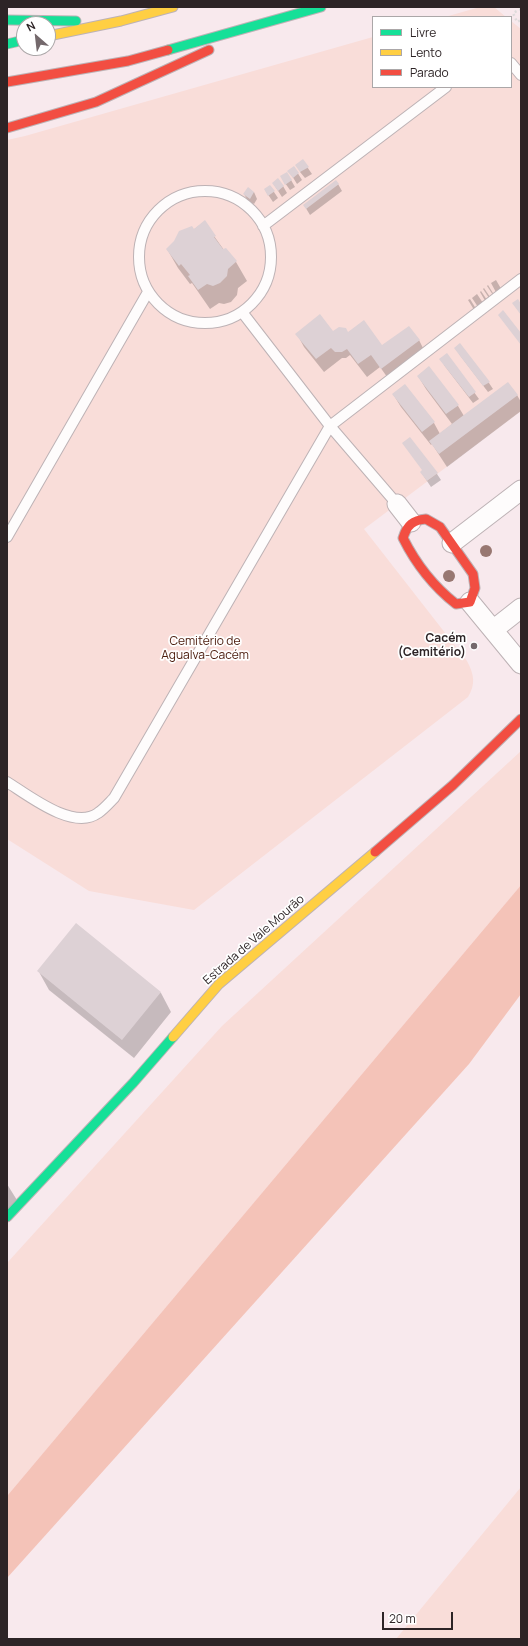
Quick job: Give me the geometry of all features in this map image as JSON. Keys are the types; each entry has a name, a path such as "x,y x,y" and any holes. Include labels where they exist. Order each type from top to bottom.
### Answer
{"main road":[{"path":"56,34 121,21 173,7"},
{"path":"7,82 128,61 269,23 322,7"},
{"path":"7,20 121,21"},
{"path":"7,128 96,102 269,23"},
{"path":"426,519 440,528 452,543 473,574 475,588 470,602 456,604 443,595 410,555 403,538 406,526 410,522 426,519"},
{"name":"Estrada de Vale Mourão","path":"7,1217 133,1083 219,984 453,785 521,719"}],"street":[{"path":"452,543 521,490"},
{"path":"397,504 410,522"},
{"path":"470,602 521,664"},
{"path":"493,630 521,608"}],"lane":[{"path":"512,64 521,75"},
{"path":"263,226 445,88"},
{"path":"213,191 233,197 251,209 263,226 270,245 270,264 266,282 256,299 242,312 222,320 201,323 180,319 162,308 148,292 140,272 139,251 144,231 155,213 172,200 192,192 213,191"},
{"path":"7,782 64,816 80,818 98,814 114,798 330,426 521,279"},
{"path":"7,537 148,292"},
{"path":"242,312 330,426 397,504"}],"path":[{"path":"521,9 513,13 517,22 521,20"}],"green space":[{"path":"480,7 494,7 505,16 448,16"},
{"name":"Cemitério de Agualva-Cacém","path":"512,22 521,29 521,411 364,529 467,661 473,675 471,692 468,697 194,910 89,891 7,839 7,140 372,37 372,88 512,88"},
{"path":"521,751 521,885 7,1496 7,1263 222,1026"},
{"path":"521,1487 521,1639 396,1639"}],"shaded area":[{"path":"521,885 521,994 469,1064 7,1578 7,1496"}],"building":[{"path":"303,159 309,167 300,172 295,165"},
{"path":"294,166 299,173 293,178 287,171"},
{"path":"287,172 292,180 285,185 280,176"},
{"path":"278,178 284,186 278,191 272,183"},
{"path":"336,180 339,184 306,209 303,205"},
{"path":"270,185 275,191 268,196 264,189"},
{"path":"248,187 254,192 250,199 243,194"},
{"path":"205,220 216,236 214,237 223,249 226,248 237,261 228,269 227,276 220,283 213,286 207,284 198,290 188,276 190,275 181,264 179,266 166,249 174,241 179,231 192,226 194,229"},
{"path":"518,299 521,304 521,315 512,303"},
{"path":"503,310 521,333 521,345 498,315"},
{"path":"320,314 333,331 339,327 346,328 348,332 364,320 382,345 409,326 420,340 381,369 371,355 358,364 347,349 342,352 335,352 331,348 316,359 295,334"},
{"path":"460,343 490,382 483,386 454,348"},
{"path":"447,353 476,392 469,397 439,359"},
{"path":"429,366 459,405 446,414 417,376"},
{"path":"508,382 518,395 439,454 429,441"},
{"path":"405,384 435,422 422,432 392,394"},
{"path":"410,437 438,473 427,481 420,472 422,470 402,443"},
{"path":"76,923 161,992 122,1040 37,971"}],"traffic: fast":[{"path":"168,50 321,7"},
{"path":"7,20 76,21"},
{"path":"7,44 16,42"},
{"path":"7,1217 133,1083 173,1037"}],"traffic: slow":[{"path":"56,34 121,21 173,7"},
{"path":"173,1037 219,984 375,852"}],"traffic: jam":[{"path":"7,82 128,61 168,50"},
{"path":"7,128 96,102 209,50"},
{"path":"426,519 440,527 473,574 475,588 470,602 456,604 440,590 419,566 408,548 403,538 406,530 414,522 426,519"},
{"path":"375,852 453,785 521,719"}],"place":[{"name":"Cacém (Cemitério)","path":"474,646"}]}
